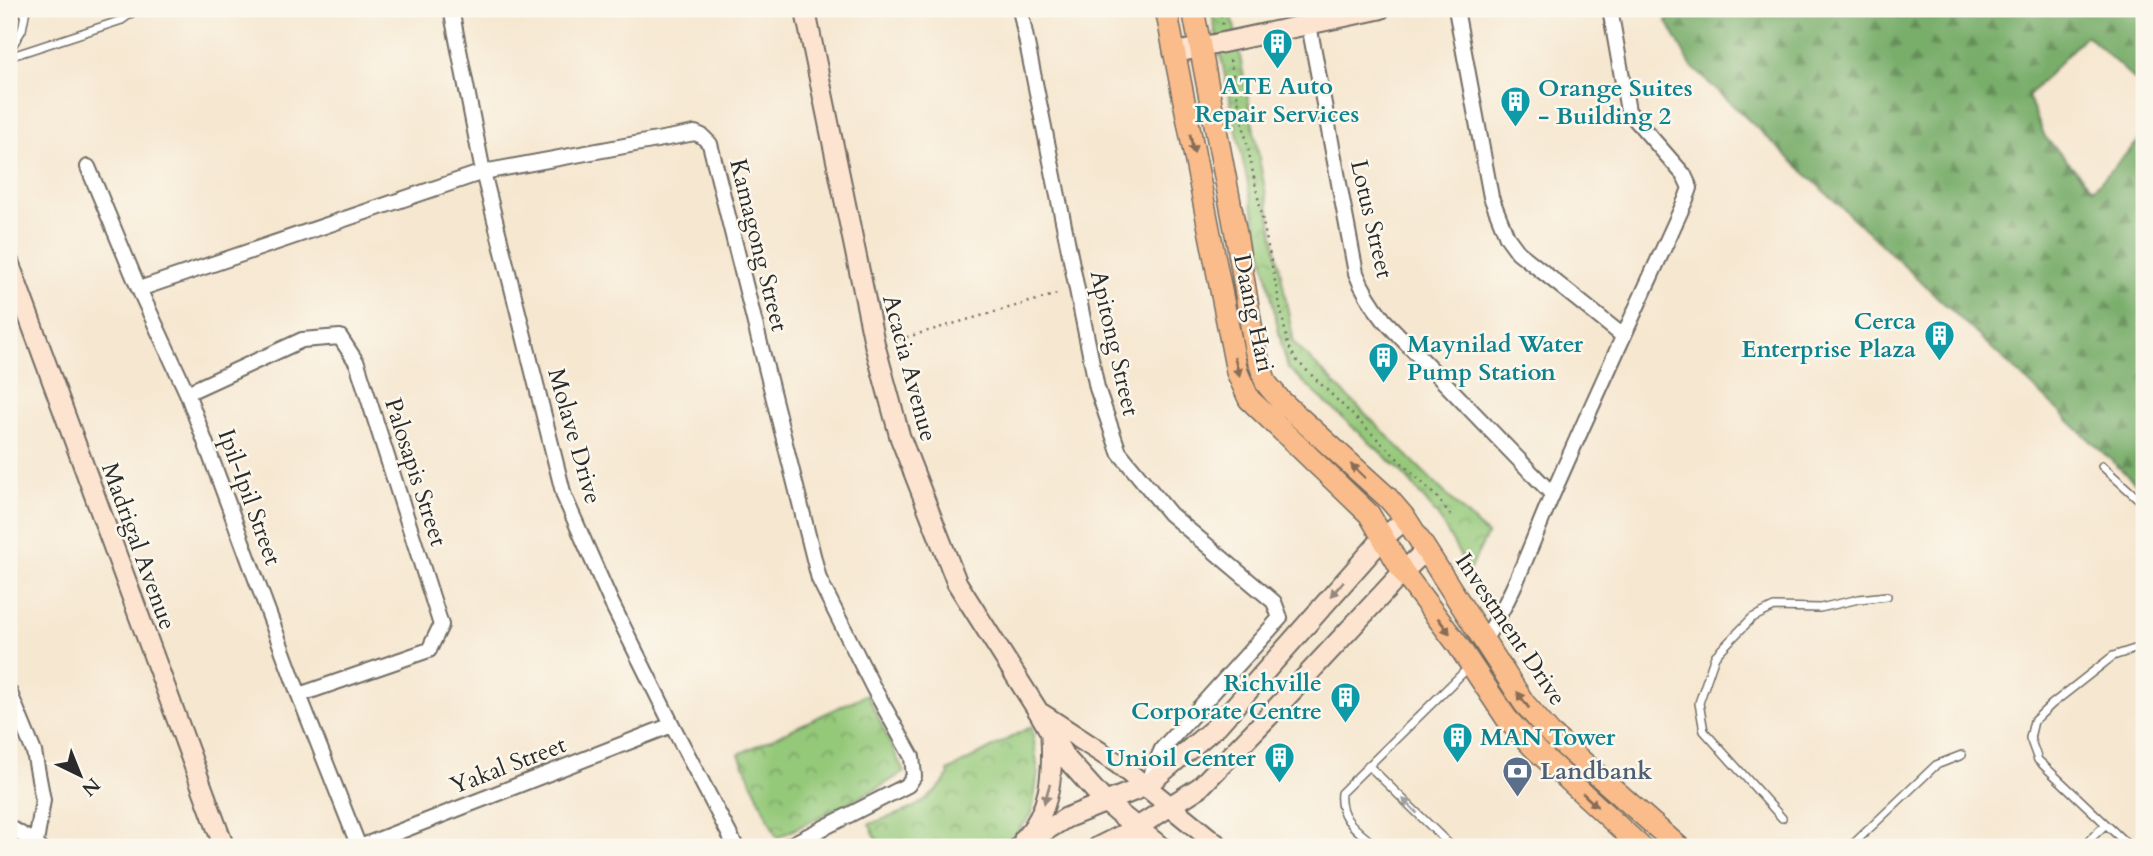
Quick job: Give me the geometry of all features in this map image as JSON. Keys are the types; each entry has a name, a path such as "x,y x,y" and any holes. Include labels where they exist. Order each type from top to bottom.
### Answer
{"main road":[{"name":"Daang Hari","path":"1166,9 1237,372 1249,399 1369,514 1403,572"},
{"name":"Daang Hari","path":"1193,9 1255,349 1266,383 1281,401 1388,498 1406,519 1426,550"},
{"name":"Investment Drive","path":"1426,550 1524,703 1550,733 1679,847"},
{"name":"Investment Drive","path":"1403,572 1507,719 1641,847"}],"street":[{"name":"Molave Drive","path":"451,9 484,172 564,496 611,602 736,847"},
{"name":"Acacia Avenue","path":"805,9 875,346 900,437 957,583 1064,756 1105,802 1161,847"},
{"name":"Apitong Street","path":"1020,9 1097,388 1119,452 1170,514 1274,602 1280,618 1162,749 1146,786"},
{"path":"1174,53 1226,42 1308,16 1380,9"},
{"path":"1456,9 1491,197 1507,237 1518,252 1623,336"},
{"path":"1484,640 1510,593 1690,188 1684,175 1628,111 1610,9"},
{"name":"Lotus Street","path":"1308,16 1356,273 1362,287 1384,320 1552,494"},
{"name":"Kamagong Street","path":"139,289 484,172 695,133 702,136 710,144 819,579 873,687 912,757 914,776 908,785 786,847"},
{"name":"Ipil-Ipil Street","path":"88,167 139,289 187,393 299,695 360,847"},
{"name":"Madrigal Avenue","path":"9,262 224,847"},
{"name":"Palosapis Street","path":"187,393 302,340 340,337 357,363 441,625 429,649 299,695"},
{"path":"1018,847 1066,818 1146,786 1218,725 1383,538 1406,519"},
{"path":"1098,847 1136,828 1200,787 1426,550"},
{"path":"9,691 34,752 43,800 37,845 9,827"},
{"name":"Acacia Avenue","path":"1040,714 1117,763 1220,847"},
{"name":"Yakal Street","path":"360,847 672,725"},
{"path":"1018,847 1040,816 1048,796 1052,762 1050,732"}],"lane":[{"path":"9,51 22,30 26,9"},
{"path":"9,57 122,20 137,9"},
{"path":"2102,466 2144,504"},
{"path":"1782,818 1704,731 1699,703 1714,656 1752,618 1774,607 1820,608 1887,596"},
{"path":"2130,847 2038,760 2031,738 2034,721 2052,704 2113,656 2144,646"},
{"path":"1377,847 1344,816 1340,804 1341,793 1463,671 1472,666"},
{"path":"1850,847 1936,765 1962,755"},
{"path":"1368,765 1452,847"},
{"path":"2082,847 2105,825"}],"path":[{"path":"1219,9 1289,345 1296,360 1437,497 1452,517"},
{"path":"875,346 1078,288"}],"green space":[{"path":"1211,9 1231,9 1294,343 1487,535 1469,571 1438,516 1401,471 1288,368"},
{"path":"1685,9 2144,9 2144,88 2086,35 2028,96 2045,137 2093,189 2144,135 2144,491 1691,66 1666,20"},
{"path":"867,694 904,772 878,788 777,838 739,754"},
{"path":"1032,726 1038,772 1032,814 1012,838 995,847 881,847 869,824 914,807 941,786 949,775 948,771"}],"place":[{"name":"ATE Auto Repair Services","path":"1277,71"},
{"name":"Orange Suites - Building 2","path":"1515,129"},
{"name":"Cerca Enterprise Plaza","path":"1939,362"},
{"name":"Maynilad Water Pump Station","path":"1384,385"},
{"name":"Richville Corporate Centre","path":"1345,724"},
{"name":"MAN Tower","path":"1457,764"},
{"name":"Unioil Center","path":"1279,785"},
{"name":"Landbank","path":"1517,798"}]}
